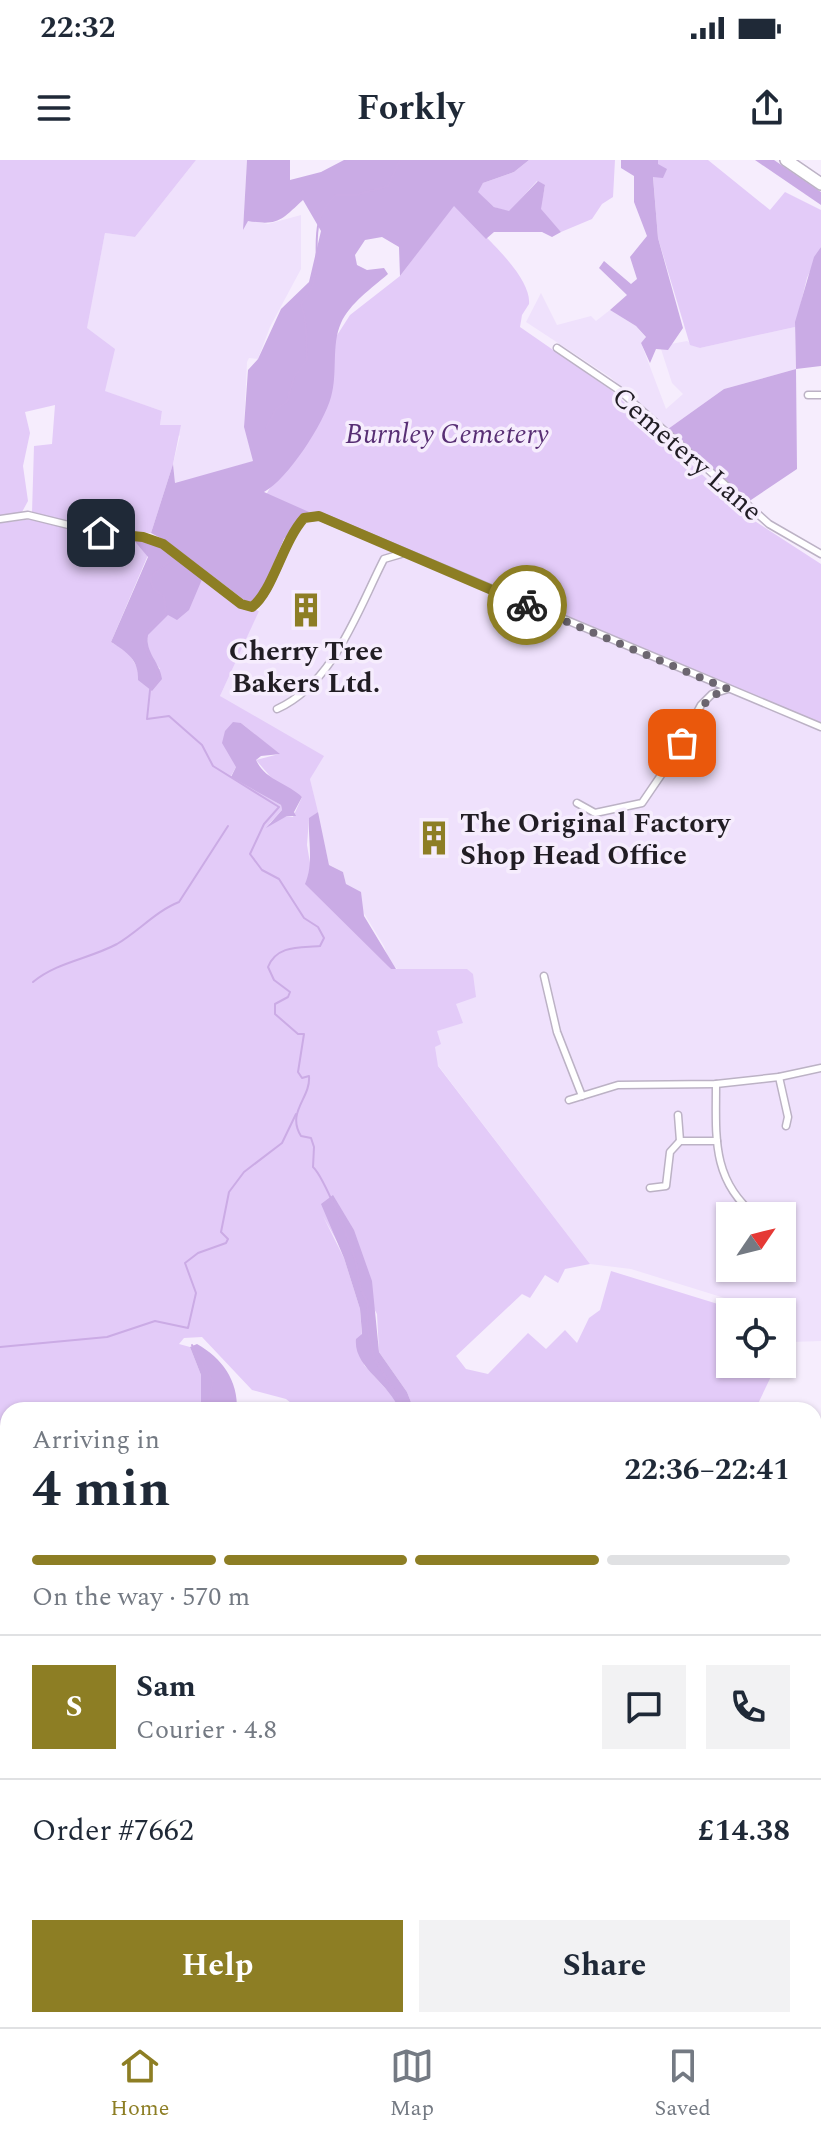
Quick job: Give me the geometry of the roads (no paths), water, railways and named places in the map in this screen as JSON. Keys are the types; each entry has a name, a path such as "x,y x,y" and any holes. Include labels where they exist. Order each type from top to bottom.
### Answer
{"highway":[{"path":"786,160 821,184"}],"street":[{"name":"Cemetery Lane","path":"557,348 619,390 769,524 820,551"},
{"path":"808,395 821,395"},
{"path":"0,519 28,515 101,533 153,540 163,544 241,604 252,607 263,595 291,532 310,515 821,727"},
{"path":"277,709 299,699 313,685 332,660 384,559 404,554"},
{"path":"577,803 595,813 642,803 672,759 701,705 712,694 728,689"},
{"path":"544,976 557,1032 582,1096"},
{"path":"569,1100 618,1085 716,1084 779,1077 821,1068"},
{"path":"779,1077 788,1117 786,1126"},
{"path":"716,1084 717,1141 723,1177 739,1202"},
{"path":"650,1188 666,1186 670,1152 680,1141 678,1115"},
{"path":"680,1141 717,1141"}],"waterway":[{"path":"266,428 276,409 287,402 294,377 307,360 306,325 301,304 315,276 319,221 325,208 336,195 356,195 388,186 400,160"},
{"path":"174,558 150,577 153,588 164,597 166,614 144,638 159,680 150,690 147,719 169,716 202,745 213,766 279,807 264,824 250,854 262,870 279,879 304,918 318,927 324,938 320,946 298,947 277,954 268,967 274,980 290,992 288,997 275,1004 275,1014 298,1034 304,1034 298,1072 302,1078 309,1076 309,1084 297,1112 297,1127 301,1136 311,1138 313,1167 330,1196 352,1251 368,1302 367,1327 374,1358 401,1402"},
{"path":"33,982 52,970 117,944 179,902 228,826"},
{"path":"0,1347 107,1337 155,1321 188,1328 196,1293 185,1263 198,1253 226,1243 228,1239 221,1232 229,1192 244,1172 282,1143 296,1114"},
{"path":"192,1345 213,1381 209,1402"}],"place":[{"name":"Cherry Tree Bakers Ltd.","path":"306,610"},
{"name":"The Original Factory Shop Head Office","path":"434,838"}],"park label":[{"name":"Burnley Cemetery","path":"447,433"}]}
